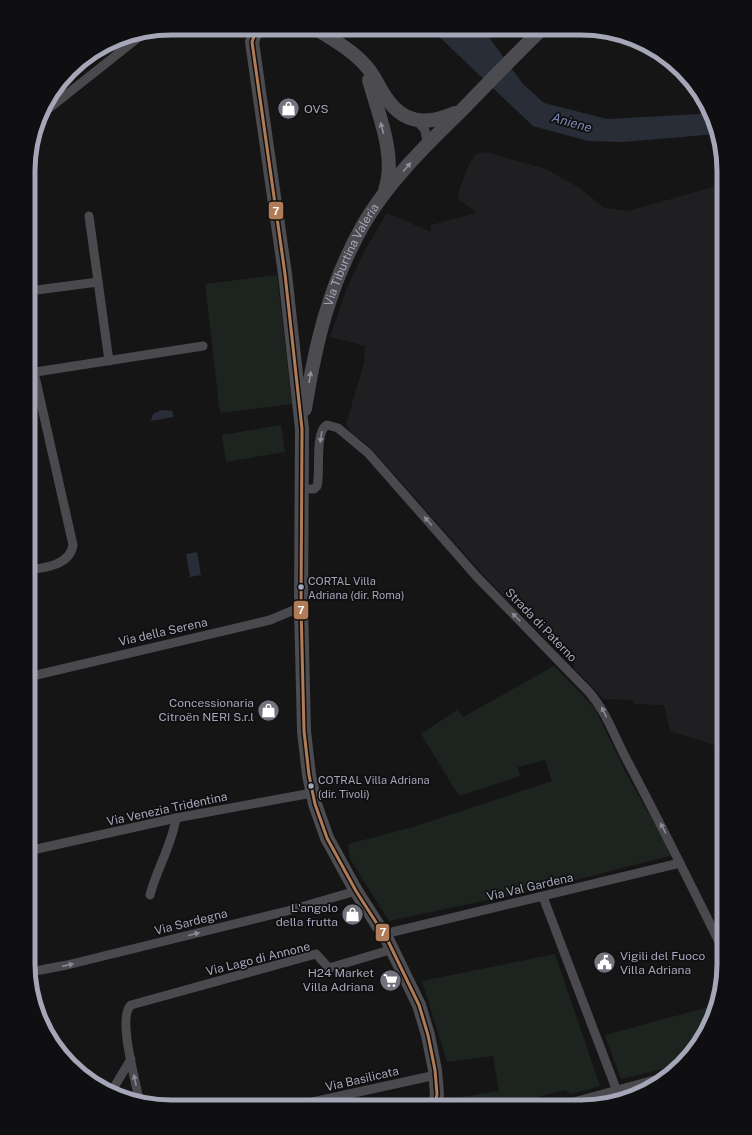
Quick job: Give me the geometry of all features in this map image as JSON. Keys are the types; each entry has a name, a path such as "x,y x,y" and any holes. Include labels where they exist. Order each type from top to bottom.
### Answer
{"main road":[{"name":"Via Tiburtina Valeria","path":"254,35 252,42 284,267 302,429 304,731 308,770 312,793 327,838 356,891 393,949 412,988 429,1039 436,1075 436,1100"},
{"name":"Via Tiburtina Valeria","path":"325,35 362,61 395,109 405,117 416,120 436,120 460,111"},
{"name":"Via Tiburtina Valeria","path":"302,429 315,349 330,298 341,269 363,225 384,194 427,143 536,35"},
{"path":"362,61 369,79 389,154 390,177 384,194"},
{"path":"293,344 303,349 315,349"}],"street":[{"path":"51,107 135,40"},
{"path":"416,120 425,130 427,143"},
{"path":"89,216 109,361"},
{"path":"35,290 98,282"},
{"path":"35,373 203,346"},
{"path":"35,386 73,545 70,554 64,561 35,568"},
{"name":"Strada di Paterno","path":"303,489 314,489 317,486 320,437 322,429 325,426 338,428 368,453 478,577 602,708 619,746 717,938"},
{"name":"Via della Serena","path":"35,674 266,622 302,607"},
{"name":"Via Venezia Tridentina","path":"35,849 176,818 312,793"},
{"path":"150,894 172,835 176,818"},
{"name":"Via Val Gardena","path":"384,934 680,863"},
{"name":"Via Sardegna","path":"35,971 67,965 287,912 356,891"},
{"path":"543,897 618,1094"},
{"name":"Via Lago di Annone","path":"131,1059 125,1023 126,1010 134,1003 316,954 329,968 393,949"},
{"path":"114,1087 131,1059"},
{"path":"131,1059 138,1095"},
{"name":"Via Basilicata","path":"321,1100 436,1075"},
{"path":"622,1094 643,1085"}],"shaded area":[{"path":"486,152 546,169 578,187 605,208 628,211 717,186 717,746 670,731 664,705 634,704 634,700 604,699 574,668 574,662 558,647 554,647 489,581 368,445 353,434 346,424 364,363 365,346 330,337 347,288 365,250 387,213 431,232 431,225 476,213 460,201 458,194 468,166 476,154"},
{"path":"277,275 292,404 220,413 205,284"},
{"path":"281,425 285,452 226,462 222,435"},
{"path":"554,666 594,707 628,777 667,845 670,856 544,888 389,921 350,859 348,844 413,827 552,781 545,760 518,767 520,776 459,796 421,734 457,710 463,717"},
{"path":"555,954 600,1086 572,1094 564,1090 528,1100 461,1100 461,1097 499,1091 493,1056 447,1062 422,981"},
{"path":"710,1007 699,1032 689,1047 670,1066 666,1068 621,1079 605,1035"}],"water":[{"name":"Aniene","path":"437,35 487,35 523,84 544,103 607,119 700,114 704,112 712,134 623,142 588,141 533,126"},
{"path":"161,410 172,411 174,417 151,421 153,414"},
{"path":"197,552 201,575 190,577 186,554"}],"transit line":[{"name":"7","path":"254,35 252,42 285,274 302,429 301,607 304,731 309,775 315,804 327,838 356,891 388,941 419,1005 428,1035 435,1070 436,1100"}],"place":[{"name":"OVS","path":"288,109"},
{"name":"CORTAL Villa Adriana (dir. Roma)","path":"301,587"},
{"name":"Concessionaria Citroën NERI S.r.l","path":"269,710"},
{"name":"COTRAL Villa Adriana (dir. Tivoli)","path":"311,786"},
{"name":"L'angolo della frutta","path":"353,915"},
{"name":"Vigili del Fuoco Villa Adriana","path":"605,963"},
{"name":"H24 Market Villa Adriana","path":"390,980"}]}
